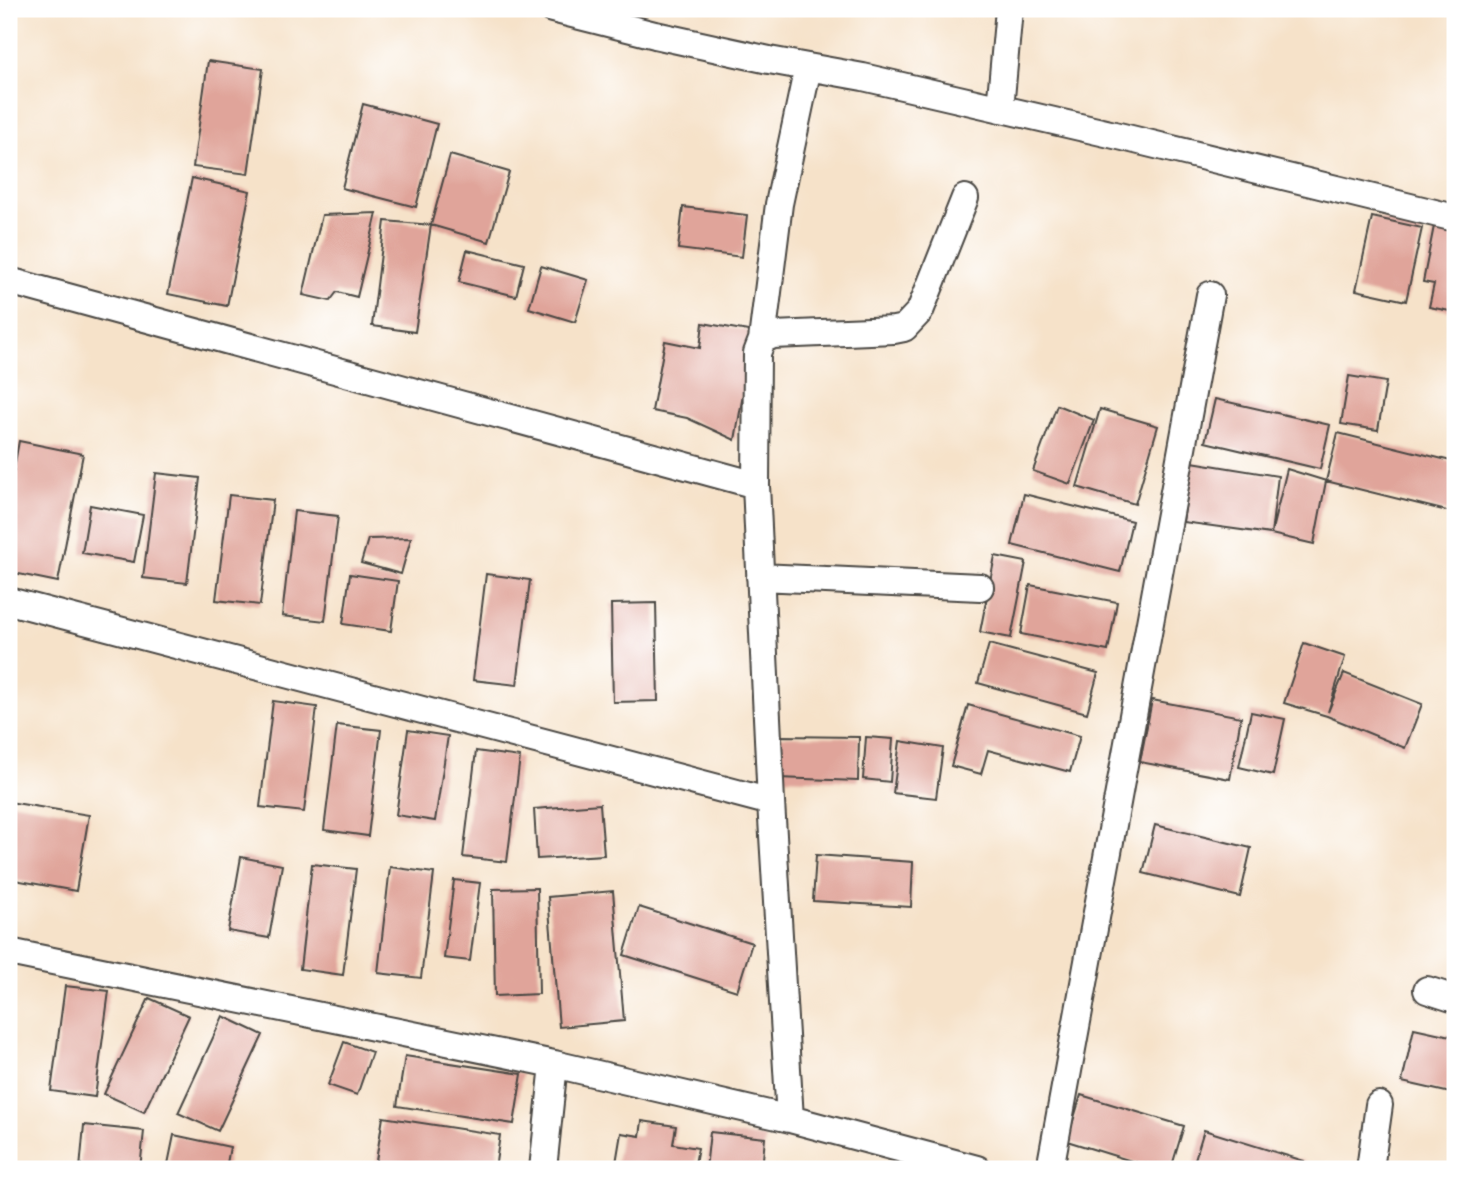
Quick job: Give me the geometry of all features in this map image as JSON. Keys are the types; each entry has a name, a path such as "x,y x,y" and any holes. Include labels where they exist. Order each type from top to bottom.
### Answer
{"street":[{"path":"552,9 654,35 863,77 1123,137 1455,218"},
{"path":"1000,109 1009,9"},
{"path":"790,1119 760,578 756,485 757,353 762,340 779,204 808,67"},
{"path":"762,340 773,335 904,328 920,311 965,198"},
{"path":"9,281 756,485"},
{"path":"1050,1169 1209,295"},
{"path":"760,578 980,587"},
{"path":"9,601 771,802"},
{"path":"9,952 555,1064 790,1119 977,1169"},
{"path":"1427,990 1455,999"},
{"path":"543,1169 555,1064"},
{"path":"1370,1169 1379,1105"}],"building":[{"path":"208,61 263,69 248,174 193,167"},
{"path":"363,104 437,124 416,207 342,188"},
{"path":"450,155 509,172 489,242 431,225"},
{"path":"192,178 250,191 227,306 168,294"},
{"path":"683,207 747,215 742,257 678,249"},
{"path":"377,213 357,297 337,292 330,301 303,295 322,215"},
{"path":"1372,217 1422,228 1406,301 1356,290"},
{"path":"385,221 431,225 415,332 372,326"},
{"path":"1434,226 1455,230 1455,312 1429,307 1434,284 1423,282"},
{"path":"467,250 524,264 516,296 459,282"},
{"path":"541,266 588,280 575,322 529,308"},
{"path":"703,323 754,332 735,440 687,418 652,411 665,341 700,348"},
{"path":"1349,376 1386,382 1378,430 1341,424"},
{"path":"1215,399 1330,425 1320,469 1205,442"},
{"path":"1057,405 1094,420 1070,484 1033,471"},
{"path":"1100,409 1158,426 1135,504 1077,487"},
{"path":"1338,433 1455,462 1455,513 1326,481"},
{"path":"19,441 83,454 58,582 9,572 9,495"},
{"path":"1192,462 1278,476 1271,534 1183,522"},
{"path":"1287,469 1326,481 1314,544 1271,534"},
{"path":"156,473 200,478 187,583 143,578"},
{"path":"1024,494 1132,521 1120,572 1012,545"},
{"path":"229,495 273,500 260,605 216,600"},
{"path":"90,505 143,515 134,562 82,553"},
{"path":"294,511 338,516 325,621 282,616"},
{"path":"411,538 401,574 361,563 368,539"},
{"path":"995,556 1026,562 1011,638 980,632"},
{"path":"350,574 398,581 391,631 343,624"},
{"path":"486,574 530,580 517,685 473,680"},
{"path":"1030,585 1117,602 1108,651 1021,634"},
{"path":"656,603 658,701 613,702 611,604"},
{"path":"1304,643 1345,657 1328,712 1344,673 1422,704 1405,748 1327,716 1284,703"},
{"path":"989,644 1098,673 1087,713 978,683"},
{"path":"1152,700 1241,717 1230,779 1140,762"},
{"path":"273,701 317,707 304,812 260,807"},
{"path":"968,705 1080,736 1070,772 988,750 981,774 951,766"},
{"path":"1251,712 1285,719 1273,775 1239,767"},
{"path":"337,725 381,730 368,836 324,830"},
{"path":"408,730 448,736 435,821 396,815"},
{"path":"779,736 859,737 858,781 778,778"},
{"path":"866,737 893,739 890,782 863,779"},
{"path":"900,741 943,748 936,798 893,793"},
{"path":"476,751 520,757 507,862 463,857"},
{"path":"9,802 89,815 76,891 9,879"},
{"path":"600,804 604,855 537,859 534,809"},
{"path":"1155,825 1251,848 1240,897 1143,873"},
{"path":"816,855 913,862 911,907 813,901"},
{"path":"241,857 282,865 269,938 228,931"},
{"path":"312,864 356,869 343,975 300,969"},
{"path":"390,867 434,873 421,978 378,973"},
{"path":"454,880 480,883 470,961 444,958"},
{"path":"537,888 539,994 495,996 493,889"},
{"path":"613,891 624,1021 559,1027 548,897"},
{"path":"639,907 752,943 737,991 624,955"},
{"path":"65,986 109,991 95,1097 51,1091"},
{"path":"149,998 189,1016 144,1112 104,1094"},
{"path":"223,1016 263,1035 218,1131 178,1113"},
{"path":"1414,1028 1455,1037 1455,1094 1402,1082"},
{"path":"344,1042 372,1052 357,1095 328,1085"},
{"path":"405,1056 522,1074 514,1124 397,1106"},
{"path":"1081,1095 1184,1126 1171,1169 1157,1169 1067,1141"},
{"path":"383,1117 500,1135 495,1169 375,1167"},
{"path":"642,1121 676,1126 673,1144 698,1148 694,1169 615,1169 621,1133 640,1136"},
{"path":"84,1125 144,1131 140,1169 80,1169"},
{"path":"1204,1130 1304,1161 1302,1169 1192,1169"},
{"path":"710,1132 765,1138 762,1169 706,1169"},
{"path":"174,1135 230,1147 226,1169 167,1169"},
{"path":"1399,1162 1427,1168 1427,1169 1398,1169"}]}
